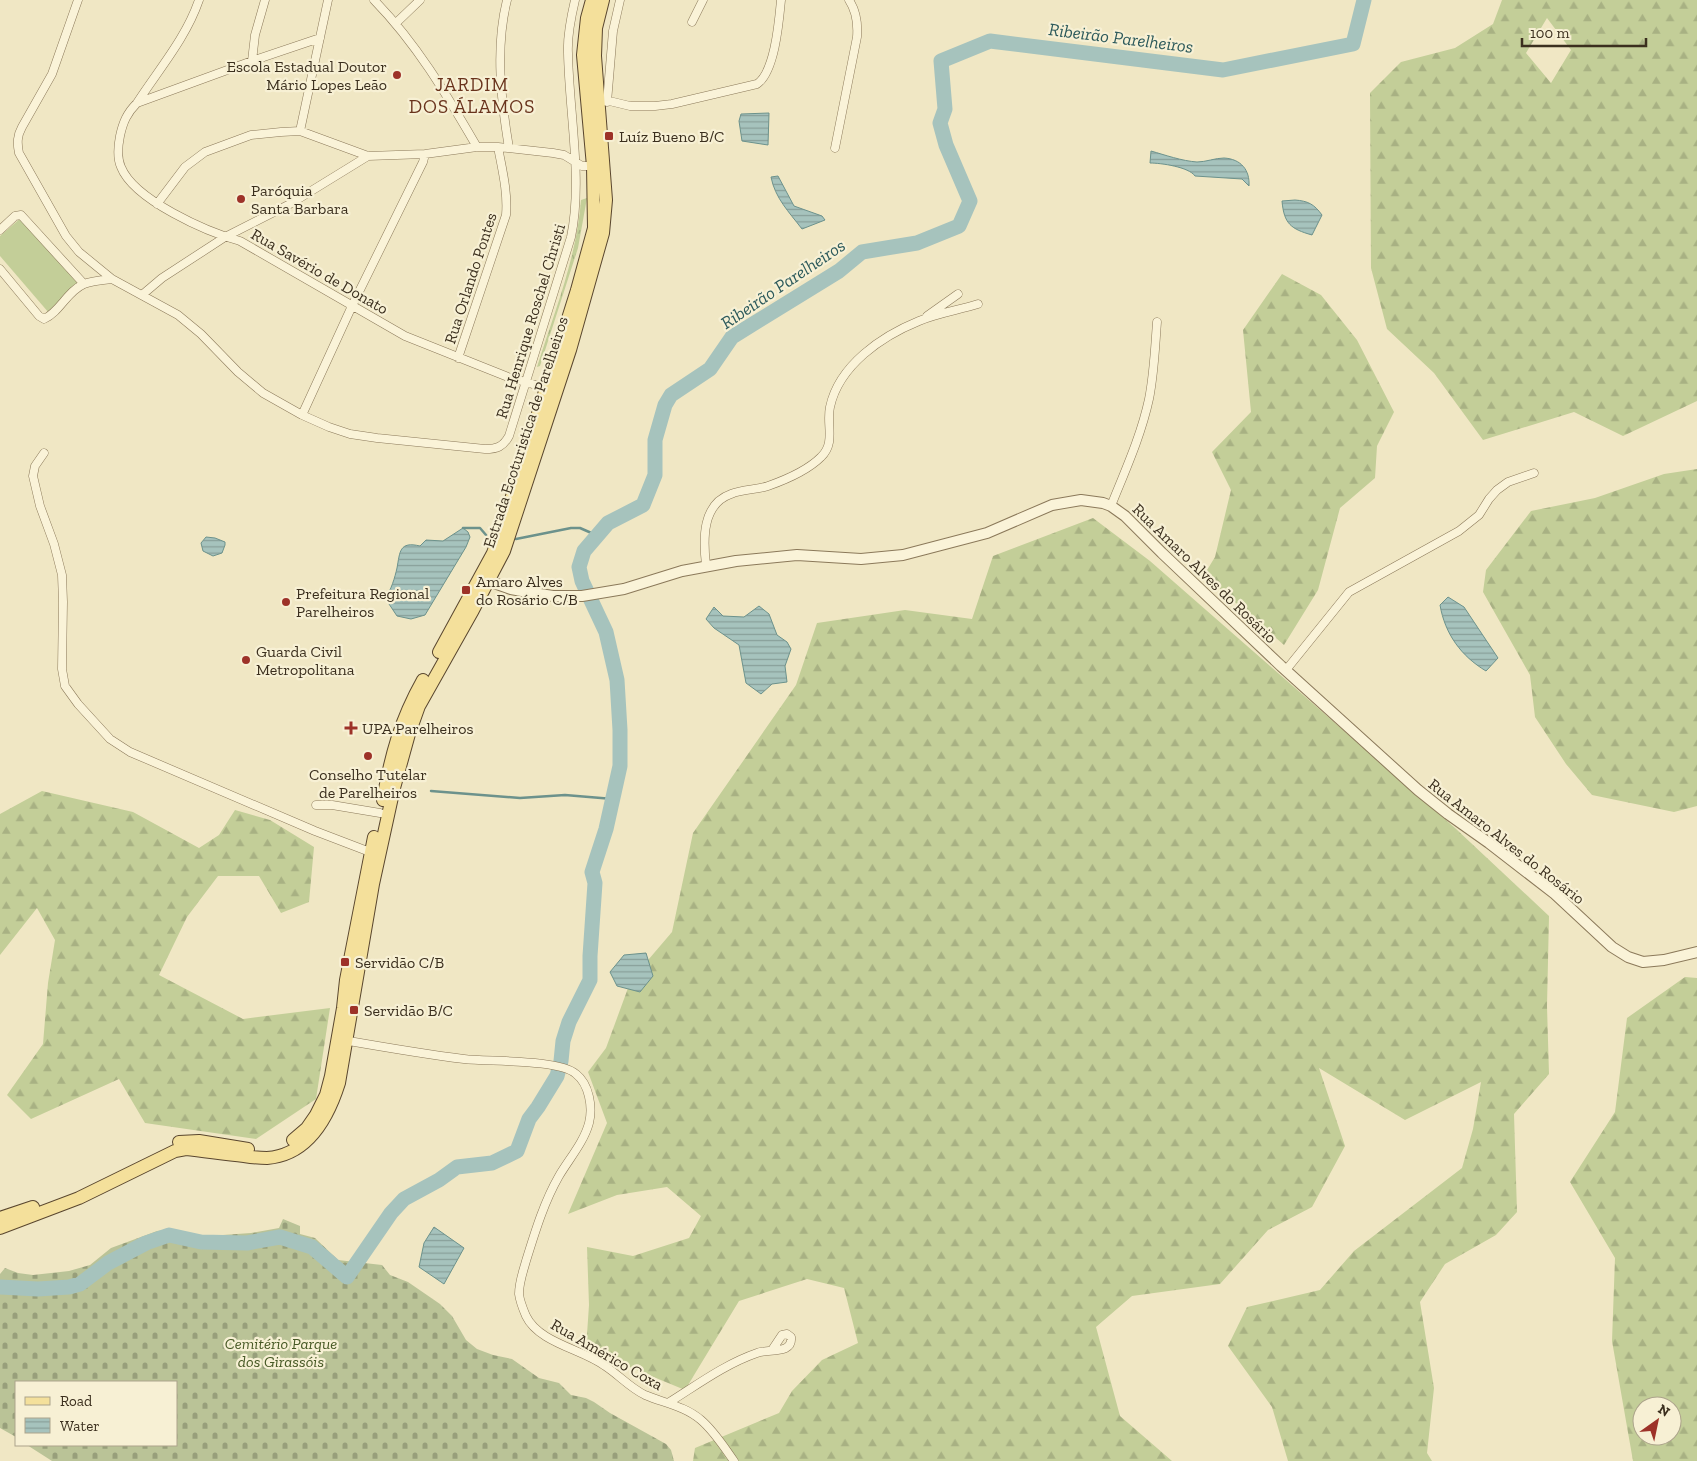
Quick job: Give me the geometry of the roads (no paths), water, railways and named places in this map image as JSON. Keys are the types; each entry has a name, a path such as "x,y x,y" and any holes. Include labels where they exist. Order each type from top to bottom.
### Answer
{"main road":[{"name":"Estrada Ecoturistica de Parelheiros","path":"368,883 370,852 394,749 404,717 411,701 484,579 504,551 552,389 580,316 603,233 606,200 598,166 596,103 589,55 587,18 592,0"},
{"name":"Estrada Ecoturistica de Parelheiros","path":"589,55 603,0"},
{"name":"Estrada Ecoturistica de Parelheiros","path":"0,1218 56,1200 96,1182 165,1146 180,1142 217,1143 258,1151 273,1150 281,1148 307,1128 326,1095 341,1039 368,883 408,734 419,706 484,579"},
{"name":"Estrada Ecoturistica de Parelheiros","path":"0,1228 79,1198 175,1151 186,1149 264,1158 284,1155 313,1134 324,1120 339,1083 341,1039"}],"street":[{"path":"78,0 52,74 18,135 19,153 66,236 79,252 112,279 178,315 201,334 253,386 302,415 352,306 423,162 425,154"},
{"name":"Rua Savério de Donato","path":"199,0 192,19 182,36 137,103 128,112 124,122 119,140 119,160 120,166 128,180 157,204 212,232 240,240 405,336 458,358 552,389"},
{"path":"252,61 255,35 265,0"},
{"path":"300,130 328,0"},
{"path":"374,0 396,23 439,82 477,147"},
{"path":"396,23 420,0"},
{"path":"507,0 503,18 500,59 509,148"},
{"name":"Rua Henrique Roschel Christi","path":"302,415 338,430 368,437 485,449 495,449 503,446 510,432 571,237 576,208 568,52 569,28 574,0"},
{"path":"620,0 596,103 630,106 672,104 757,84 765,77 770,65 781,0"},
{"path":"692,22 703,0"},
{"path":"835,148 857,37 858,26 856,16 849,0"},
{"path":"137,103 320,38"},
{"path":"568,52 589,55"},
{"path":"157,204 185,167 205,152 251,135 300,130 368,156 425,154 477,147 498,147 564,155 582,166 598,166"},
{"name":"Rua Orlando Pontes","path":"458,358 506,215 507,204 498,147"},
{"path":"142,295 162,278 225,237 290,204 368,156"},
{"path":"0,230 15,216 21,214 84,284"},
{"path":"0,269 38,316 44,319 52,315 77,288 84,284 112,279"},
{"path":"706,566 704,550 706,521 711,509 718,500 731,494 767,487 801,471 820,459 829,446 829,411 835,390 842,379 859,359 882,340 921,320 958,294"},
{"path":"921,320 978,304"},
{"path":"1111,506 1129,463 1148,400 1154,372 1157,322"},
{"path":"44,453 35,466 34,476 40,506 54,544 62,575 63,678 65,686 78,704 110,739 130,752 314,831 370,852"},
{"path":"1286,670 1349,592 1459,531 1479,515 1497,490 1508,482 1534,473"},
{"name":"Rua Amaro Alves do Rosário","path":"484,579 510,589 533,593 553,596 582,596 612,592 662,576 736,561 797,555 861,559 904,555 980,536 1059,503 1088,501 1104,503 1111,506 1134,524 1162,553 1286,670 1423,794 1555,894 1604,941 1632,959 1643,962 1664,960 1697,952"},
{"path":"316,805 332,805 380,813"},
{"name":"Rua Américo Coxa","path":"341,1039 464,1059 554,1065 575,1072 583,1081 591,1110 588,1124 581,1140 558,1177 532,1240 520,1282 519,1295 522,1307 527,1319 545,1335 604,1365 625,1382 645,1394 700,1419 734,1461"},
{"path":"668,1403 736,1361 760,1352 772,1350"}],"water":[{"path":"769,113 768,145 742,141 739,121 741,114"},
{"path":"1151,151 1174,158 1200,162 1224,158 1230,159 1240,163 1246,170 1249,186 1242,179 1195,176 1181,168 1150,163"},
{"path":"778,176 794,206 822,216 825,220 802,229 776,192 771,177"},
{"path":"1295,200 1310,204 1322,215 1312,235 1294,228 1287,220 1282,201"},
{"path":"463,528 470,537 466,547 425,615 411,619 397,616 385,598 392,584 402,549 408,545 420,546 426,540 443,541"},
{"path":"206,537 225,542 222,553 213,556 203,551 201,543"},
{"path":"1448,597 1464,607 1498,658 1486,671 1462,651 1450,635 1442,616 1440,605"},
{"path":"759,606 769,614 777,635 787,642 791,649 785,666 787,682 772,684 761,694 746,683 739,645 714,628 706,619 714,607 723,616 744,617"},
{"path":"646,953 653,976 640,992 617,986 610,972 624,955"},
{"path":"434,1227 464,1248 444,1284 419,1267 424,1243"}],"waterway":[{"name":"Ribeirão Parelheiros","path":"0,1287 38,1289 69,1287 80,1284 108,1263 146,1243 169,1235 201,1242 247,1243 280,1237 312,1247 347,1277 391,1213 404,1199 439,1180 457,1167 492,1163 517,1151 529,1119 557,1076 563,1041 569,1022 590,980 595,883 592,872 606,829 620,766 617,680 606,632 582,581 579,567 584,551 608,523 643,505 655,475 655,440 665,405 671,395 710,369 732,337 839,271 862,252 917,243 959,226 970,201 946,145 940,123 945,109 941,61 990,41 1223,70 1353,44 1364,0"},
{"path":"463,528 480,528 486,535"},
{"path":"516,539 571,528 580,528 596,535"},
{"path":"431,791 520,798 565,795 613,799"}],"place":[{"name":"Escola Estadual Doutor Mário Lopes Leão","path":"397,75"},
{"name":"Luíz Bueno B/C","path":"609,136"},
{"name":"Paróquia Santa Barbara","path":"241,199"},
{"name":"Amaro Alves do Rosário C/B","path":"466,590"},
{"name":"Prefeitura Regional Parelheiros","path":"286,602"},
{"name":"Guarda Civil Metropolitana","path":"246,660"},
{"name":"UPA Parelheiros","path":"351,728"},
{"name":"Conselho Tutelar de Parelheiros","path":"368,756"},
{"name":"Servidão C/B","path":"345,962"},
{"name":"Servidão B/C","path":"354,1010"}],"district":[{"name":"JARDIM DOS ÁLAMOS","path":"472,95"}],"park label":[{"name":"Cemitério Parque dos Girassóis","path":"281,1352"}]}
